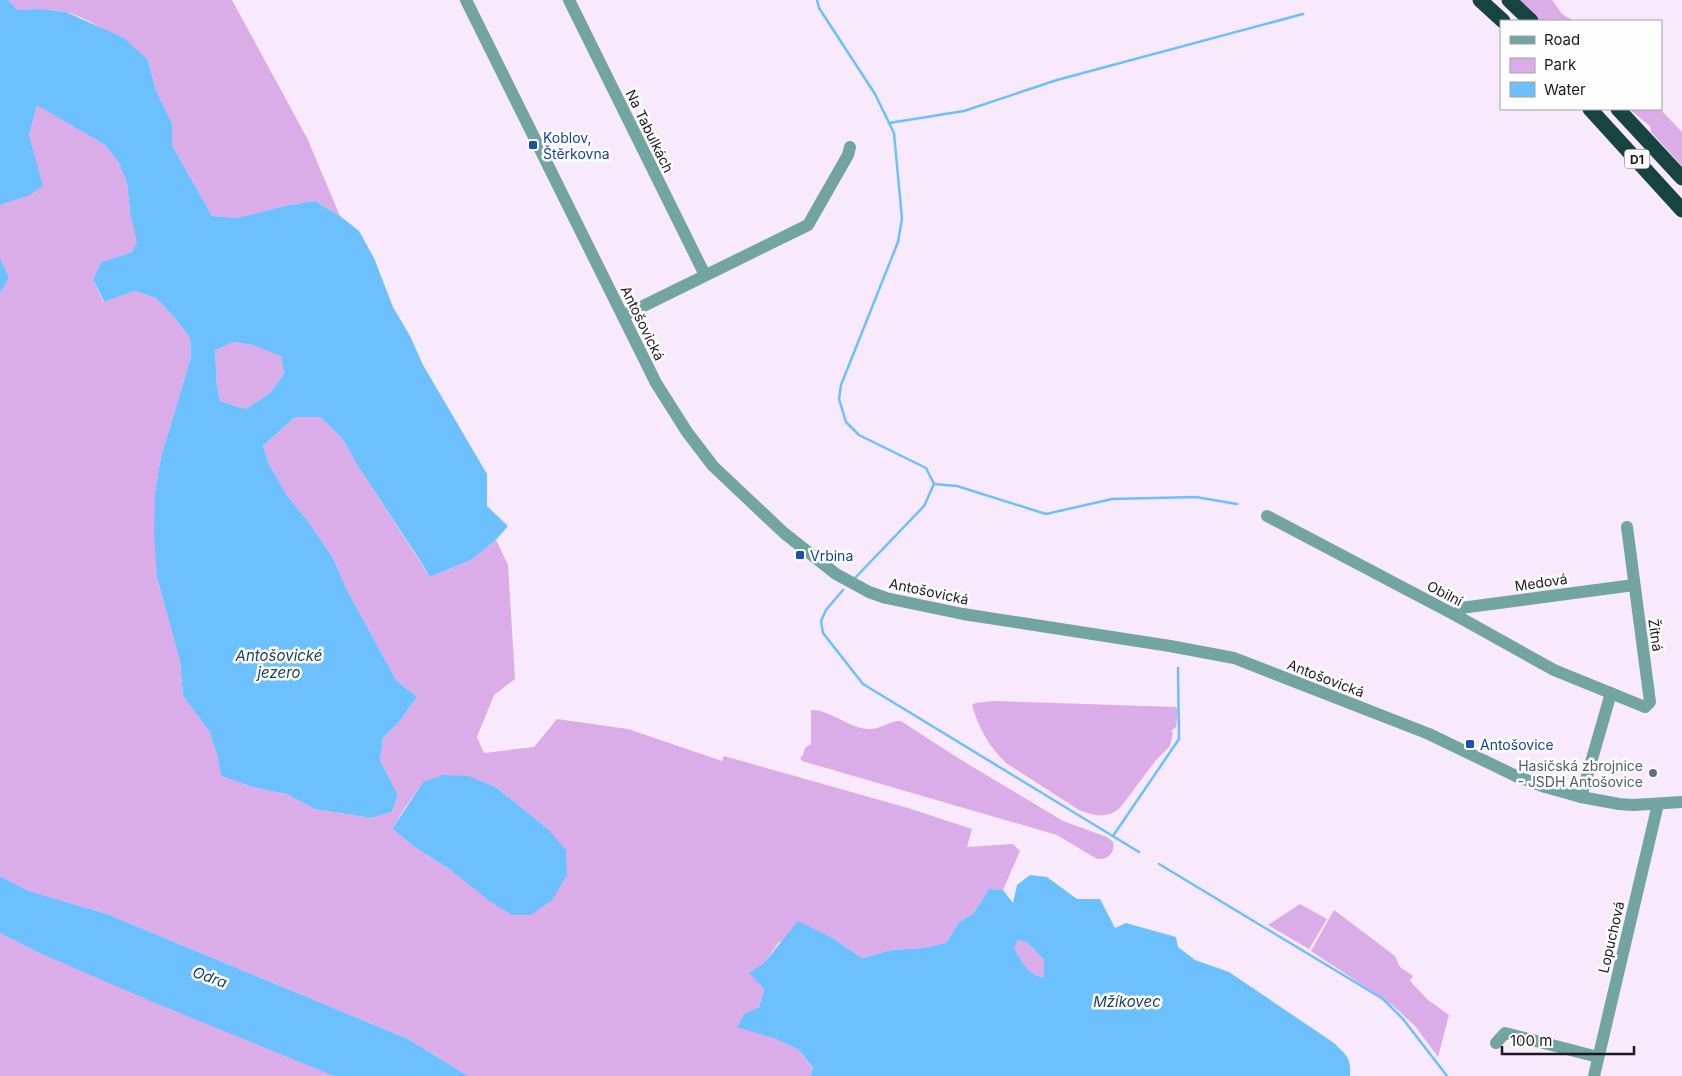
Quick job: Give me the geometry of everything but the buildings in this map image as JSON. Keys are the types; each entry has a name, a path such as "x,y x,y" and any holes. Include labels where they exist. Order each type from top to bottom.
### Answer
{"highway":[{"path":"1480,0 1502,20"},
{"path":"1509,0 1530,20"},
{"name":"D1","path":"1591,110 1635,156 1682,210"},
{"name":"D1","path":"1619,110 1682,178"}],"street":[{"name":"Antošovická","path":"466,0 656,383 687,432 713,466 784,533 836,574 869,592 886,598 962,614 1170,646 1234,658 1428,734 1518,777 1580,797 1618,804 1682,802"},
{"name":"Na Tabulkách","path":"569,0 705,275"},
{"path":"623,316 808,225 848,155 850,147"},
{"name":"Obilní","path":"1267,516 1457,616 1554,670 1610,693"},
{"name":"Žitná","path":"1610,693 1645,707 1650,702 1627,527"},
{"name":"Medová","path":"1457,616 1461,608 1634,585"},
{"path":"1580,797 1610,693"},
{"name":"Lopuchová","path":"1597,1075 1598,1057 1658,804"},
{"path":"1496,1042 1505,1033 1598,1057"}],"green space":[{"path":"8,0 232,0 307,138 340,216 315,201 289,205 237,218 212,216 172,145 172,124 156,90 148,60 108,32 76,15 53,10 18,10"},
{"path":"1518,0 1552,0 1562,14 1572,20 1539,20"},
{"path":"37,104 105,145 119,163 127,183 130,212 138,243 132,252 101,262 93,279 103,302 134,291 156,298 175,318 190,338 191,357 161,457 155,492 157,578 180,661 183,696 209,731 217,754 221,776 252,787 286,794 315,809 371,818 392,812 398,795 380,760 383,738 399,722 417,697 396,680 346,588 333,558 310,524 286,494 269,464 263,446 295,417 320,417 342,438 359,468 430,577 471,560 496,540 508,565 515,679 494,695 477,737 484,753 534,747 557,719 628,729 722,761 724,756 908,808 972,829 967,847 1013,844 1020,851 1003,890 989,889 973,914 959,922 946,943 922,948 891,950 862,958 834,939 779,942 764,963 750,973 764,989 759,1007 744,1014 773,1038 799,1050 813,1069 810,1076 468,1076 408,1039 107,914 29,891 0,876 0,293 9,278 0,257 0,205 28,196 34,154 29,135","holes":["423,782 497,788 547,828 452,871 416,848 392,829"]},
{"path":"1630,110 1661,110 1682,132 1682,166 1651,132 1650,126"},
{"path":"234,342 252,345 281,355 284,374 270,393 246,409 220,401 217,386 215,350"},
{"path":"994,701 1176,707 1178,710 1176,727 1171,731 1173,733 1170,746 1156,760 1120,808 1110,814 1100,815 1079,810 1006,763 1000,757 985,736 977,721 972,705"},
{"path":"811,710 826,713 855,726 870,729 901,721 958,758 1063,821 1107,837 1113,842 1112,852 1107,857 1097,859 1057,835 802,761 800,758 805,748 811,744"},
{"path":"1300,904 1327,919 1309,949 1268,925"},
{"path":"1334,910 1395,956 1400,967 1413,976 1410,981 1428,1000 1449,1015 1438,1057 1415,1026 1391,1004 1311,951"},
{"path":"0,933 37,952 334,1076 0,1076"},
{"path":"1018,940 1027,942 1044,960 1044,977 1033,974 1022,963 1013,948"}],"water":[{"name":"Antošovické jezero","path":"0,0 8,0 18,10 40,9 66,12 124,38 148,60 156,90 172,124 172,145 212,216 237,218 289,205 315,201 340,216 359,231 374,258 393,307 410,336 423,365 487,474 487,506 508,526 496,540 471,560 430,577 359,468 342,438 320,417 295,417 263,446 269,464 286,494 310,524 333,558 346,588 396,680 417,697 399,722 383,738 380,760 398,795 392,812 371,818 315,809 286,794 252,787 221,776 217,754 209,731 183,696 180,661 157,578 154,532 155,492 161,457 191,357 190,338 175,318 156,298 134,291 104,302 93,279 101,262 132,252 137,243 130,212 127,183 119,163 105,145 37,105 29,135 43,186 28,196 0,205","holes":["234,342 252,345 281,356 284,374 270,393 246,409 220,401 217,386 215,350"]},
{"path":"0,257 9,278 0,293"},
{"path":"443,775 469,776 497,788 547,828 566,850 567,875 552,900 531,915 512,915 488,900 452,871 416,848 392,829 423,782"},
{"name":"Mžíkovec","path":"1030,875 1047,877 1077,899 1100,899 1115,928 1126,923 1176,937 1178,947 1195,960 1229,972 1334,1043 1349,1061 1350,1076 810,1076 813,1068 799,1050 773,1038 737,1027 744,1014 759,1007 764,989 749,973 764,963 798,921 834,939 862,958 891,950 922,948 946,943 959,922 973,914 989,889 1003,890 1013,903 1017,885","holes":["1018,940 1027,942 1044,960 1044,977 1029,971 1014,948"]},
{"name":"Odra","path":"0,876 29,891 107,914 408,1039 468,1076 334,1076 153,1002 37,952 0,933"}],"waterway":[{"path":"817,0 819,8 875,94 894,133 902,219 898,242 841,385 839,399 846,422 859,435 926,468 934,484 924,506 855,578"},
{"path":"889,123 964,111 1057,80 1303,14"},
{"path":"934,484 957,486 1046,514 1112,499 1196,497 1237,504"},
{"path":"843,590 826,610 821,621 823,633 863,684 1139,852"},
{"path":"1113,836 1179,739 1178,668"},
{"path":"1159,864 1383,999 1403,1019 1447,1076"}],"place":[{"name":"Koblov, Štěrkovna","path":"533,145"},
{"name":"Vrbina","path":"800,555"},
{"name":"Antošovice","path":"1470,744"},
{"name":"Hasičská zbrojnice - JSDH Antošovice","path":"1653,773"}]}
